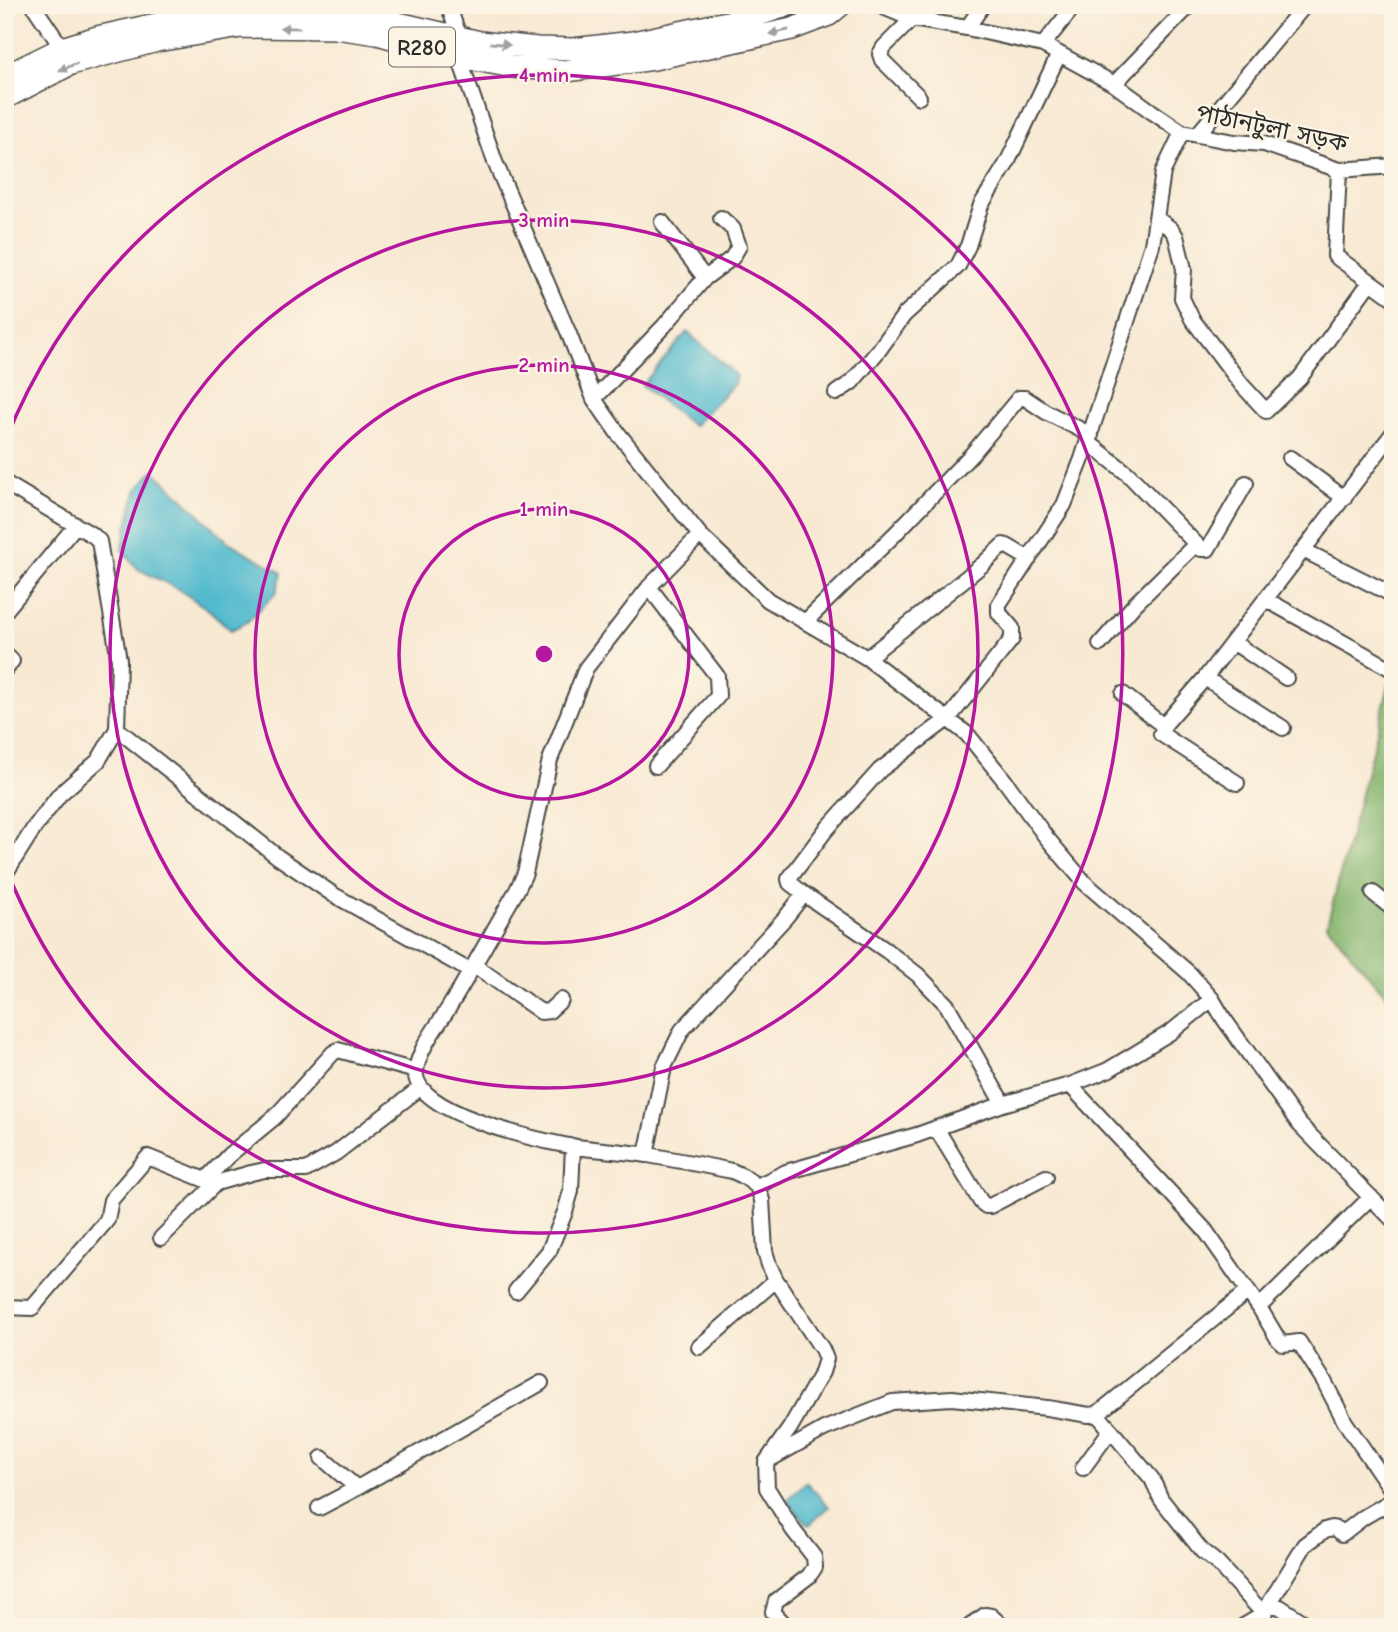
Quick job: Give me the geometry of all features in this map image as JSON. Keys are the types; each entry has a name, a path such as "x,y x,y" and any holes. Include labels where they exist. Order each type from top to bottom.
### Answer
{"main road":[{"name":"R280","path":"459,47 491,44 573,49 632,42 750,11 789,5"},
{"name":"R280","path":"5,76 62,48 136,27 193,18 241,27 336,29 377,34 459,47 513,67 566,71 654,59 792,29 829,15 841,5"},
{"name":"R280","path":"5,98 71,64 157,41 193,18"}],"street":[{"path":"33,5 62,48"},
{"path":"448,5 495,162 594,399 617,432 700,535 768,600 867,658 967,734 1085,883 1189,973 1212,999 1299,1124 1393,1220"},
{"name":"পাঠানটুলা সড়ক","path":"878,5 912,19 1044,45 1114,84 1151,111 1189,133 1234,142 1265,144 1339,170 1393,166"},
{"path":"967,28 984,5"},
{"path":"1044,45 1076,5"},
{"path":"1114,84 1190,5"},
{"path":"1003,1104 947,1005 918,975 804,894 789,880 825,831 880,770 948,718 1012,639 1012,628 999,613 999,604 1064,505 1090,439 1152,245 1163,172 1189,133 1305,5"},
{"path":"912,19 880,54 919,97"},
{"path":"836,393 852,382 904,315 958,266 968,246 981,205 1007,163 1059,54"},
{"path":"1339,170 1335,256 1393,298"},
{"path":"594,399 664,326 705,278 732,258 739,246 733,229 721,218"},
{"path":"1156,219 1176,236 1184,269 1182,298 1192,319 1242,385 1266,411 1300,378 1370,282"},
{"path":"662,222 705,278"},
{"path":"806,621 972,454 1019,398 1026,398 1090,439 1201,549 1208,549 1247,483"},
{"path":"1237,783 1161,734 1165,724 1205,678 1393,433"},
{"path":"1290,458 1343,498"},
{"path":"5,483 99,541 119,660 117,729 98,761 60,794 34,828 5,874"},
{"path":"5,611 76,525"},
{"path":"700,535 649,587 586,668 550,760 524,873 517,890 429,1039 415,1071 420,1088 439,1104 493,1127 573,1146 646,1155 732,1171 757,1186 762,1200 765,1251 776,1280 826,1359 822,1372 790,1428 766,1462 767,1488 793,1530 814,1557 815,1567 809,1576 776,1601 774,1606 773,1612 787,1627"},
{"path":"1100,644 1135,604 1196,544"},
{"path":"867,658 1003,545 1029,559"},
{"path":"1303,550 1393,595"},
{"path":"649,587 717,676 718,696 656,766"},
{"path":"1265,599 1393,670"},
{"path":"1233,642 1286,678"},
{"path":"5,654 12,661 5,669"},
{"path":"1205,678 1283,728"},
{"path":"1123,694 1161,724 1165,724"},
{"path":"117,729 289,864 334,895 472,968 541,1012 549,1011 561,1000"},
{"path":"1373,893 1393,909"},
{"path":"646,1155 664,1067 682,1030 804,894"},
{"path":"757,1186 786,1172 917,1135 1108,1070 1171,1032 1212,999"},
{"path":"161,1238 211,1182 229,1155 275,1117 333,1053 338,1050 415,1071"},
{"path":"1070,1085 1205,1230 1278,1339 1283,1344 1299,1342 1324,1381 1345,1422 1393,1492"},
{"path":"5,1307 32,1308 107,1220 111,1200 148,1157 211,1182 265,1170 306,1170 336,1153 420,1088"},
{"path":"936,1128 986,1206 1046,1177"},
{"path":"516,1291 549,1251 565,1212 571,1191 573,1146"},
{"path":"1259,1307 1371,1196"},
{"path":"699,1347 776,1280"},
{"path":"766,1462 824,1429 892,1402 952,1398 1097,1414 1248,1291"},
{"path":"318,1508 541,1383"},
{"path":"1097,1414 1152,1479 1161,1499 1202,1551 1267,1609"},
{"path":"1083,1468 1110,1431"},
{"path":"322,1458 357,1488"},
{"path":"1267,1609 1305,1545 1325,1530 1337,1529 1342,1534 1393,1500"},
{"path":"1242,1627 1267,1609 1280,1606 1311,1627"},
{"path":"969,1627 985,1615 991,1616 1003,1627"}],"green space":[{"path":"1393,670 1393,1004 1327,925"}],"water":[{"path":"687,332 736,375 734,384 693,426 642,385"},
{"path":"153,470 227,541 282,573 276,593 247,622 231,630 209,610 178,589 138,569 122,550 136,491"},
{"path":"806,1482 829,1507 809,1525 786,1501"}]}
